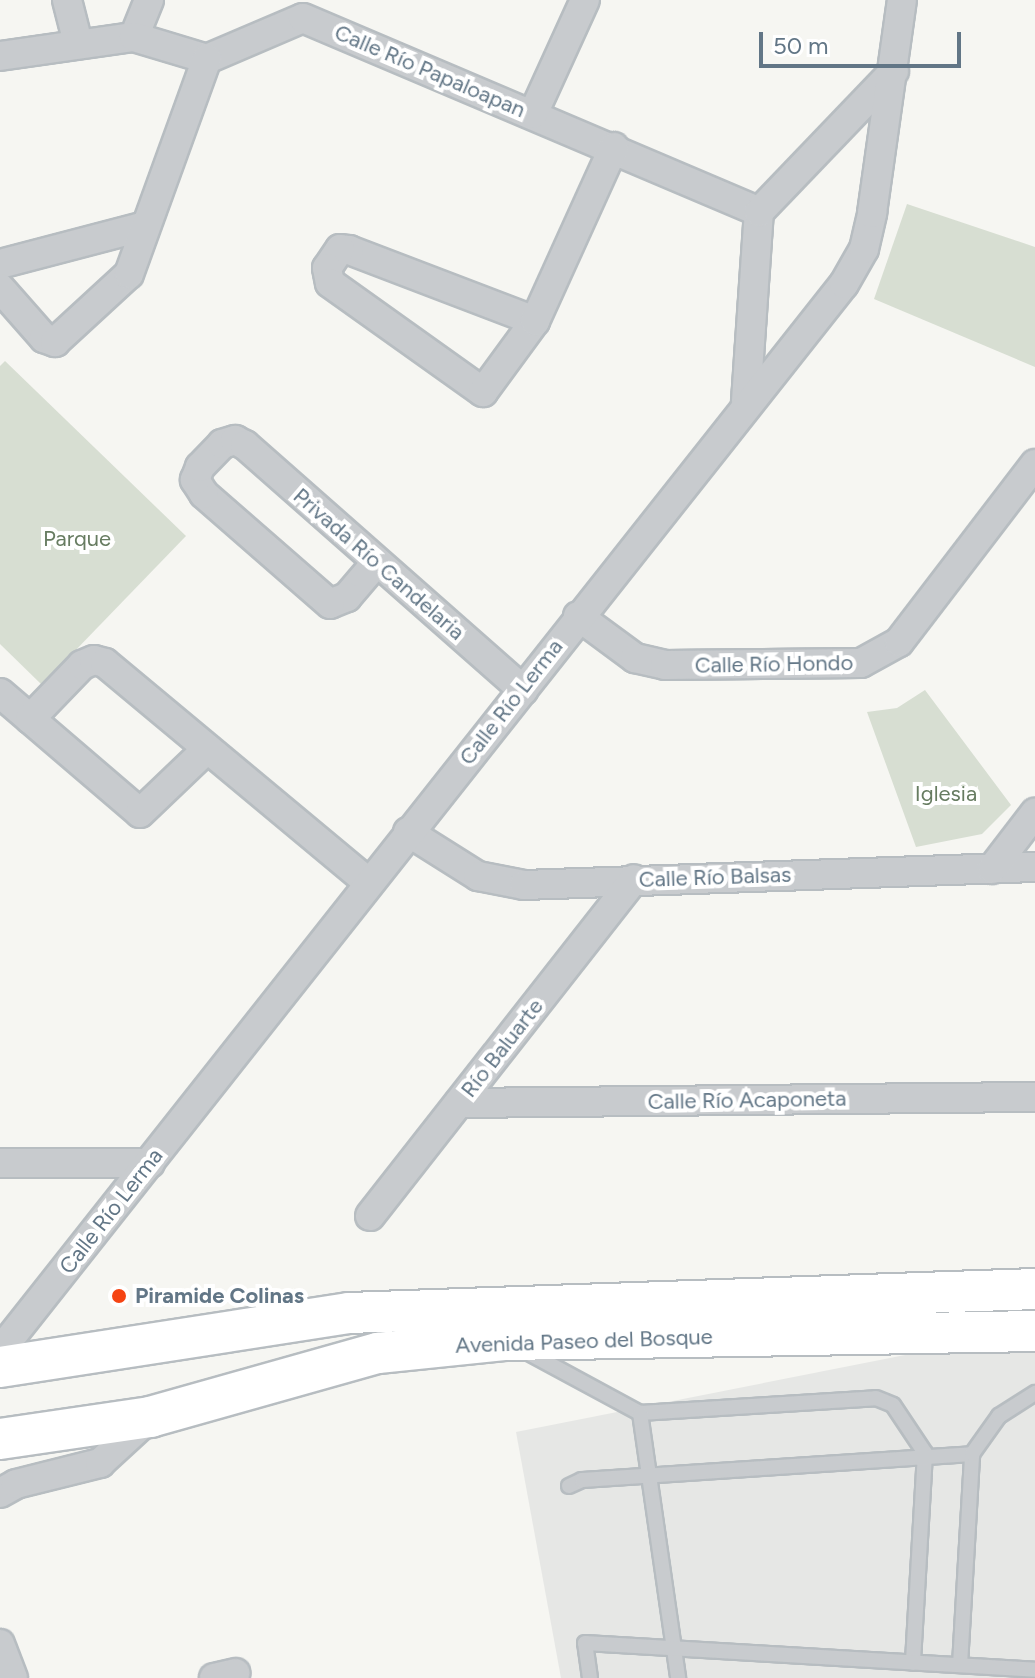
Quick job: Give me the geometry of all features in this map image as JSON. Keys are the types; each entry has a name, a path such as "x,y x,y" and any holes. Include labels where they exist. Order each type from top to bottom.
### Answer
{"main road":[{"name":"Avenida Paseo del Bosque","path":"0,1367 349,1313 1035,1289"},
{"name":"Avenida Paseo del Bosque","path":"0,1439 150,1417 334,1362 506,1340 1035,1331"}],"street":[{"path":"67,0 78,43"},
{"path":"134,37 149,0"},
{"path":"533,114 585,0"},
{"name":"Calle Río Lerma","path":"0,1351 150,1163 367,881 523,690 746,401 844,284 864,249 894,71 902,0"},
{"name":"Calle Río Papaloapan","path":"207,59 298,9 759,212"},
{"path":"0,56 134,37 207,59 129,274 55,342 44,338 0,288"},
{"path":"746,401 759,212 894,71"},
{"path":"535,321 349,250 334,255 325,277 483,392 535,321 614,147"},
{"path":"0,264 145,226"},
{"name":"Privada Río Candelaria","path":"376,563 347,597 330,604 195,480 200,467 222,444 235,440 523,690"},
{"name":"Calle Río Hondo","path":"578,616 635,658 665,665 861,663 899,642 1035,464"},
{"path":"30,719 82,665 94,660 105,663 367,881"},
{"path":"0,693 140,813 207,749"},
{"path":"992,869 1035,813"},
{"name":"Calle Río Balsas","path":"408,832 478,876 503,884 1035,867"},
{"name":"Río Baluarte","path":"370,1216 634,879"},
{"name":"Calle Río Acaponeta","path":"459,1103 1035,1097"},
{"path":"0,1163 150,1163"},
{"path":"0,1493 16,1484 100,1463 150,1417"},
{"path":"0,1644 13,1678"}],"lane":[{"path":"506,1340 640,1413 876,1398 905,1416 925,1453 913,1663"},
{"path":"960,1665 972,1454 999,1416 1035,1393"},
{"path":"640,1413 646,1475 678,1678"},
{"path":"569,1486 582,1480 925,1453 972,1454"},
{"path":"590,1678 585,1643 1035,1670"}],"shaded area":[{"path":"971,1342 1035,1346 1035,1678 561,1678 516,1432"}],"green space":[{"path":"907,204 1035,247 1035,367 874,299"},
{"name":"Parque","path":"5,361 186,536 42,685 0,644 0,366"},
{"name":"Iglesia","path":"925,690 1011,805 982,834 916,847 867,712 897,708"}],"place":[{"name":"Piramide Colinas","path":"119,1296"}]}
